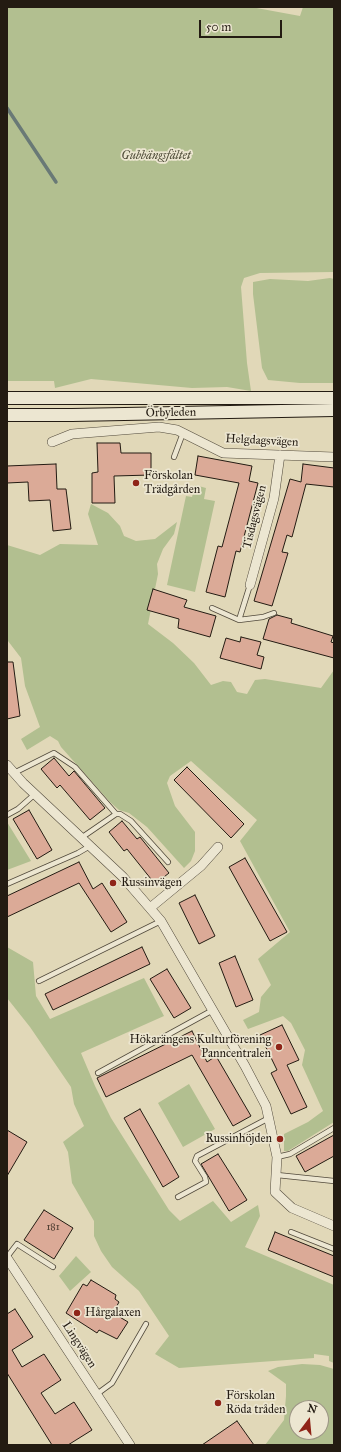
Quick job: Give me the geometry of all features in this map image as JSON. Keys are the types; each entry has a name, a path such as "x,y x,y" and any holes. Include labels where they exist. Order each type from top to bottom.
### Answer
{"main road":[{"name":"Örbyleden","path":"7,398 334,398"},
{"name":"Örbyleden","path":"7,414 72,415 334,410"}],"street":[{"name":"Helgdagsvägen","path":"52,442 72,434 159,427 183,433 223,453 334,457"},
{"name":"Tisdagsvägen","path":"250,585 274,498 280,455"},
{"path":"7,765 35,794 123,878 161,922 213,1010 266,1106 277,1157 275,1192 292,1208 334,1226"},
{"path":"150,908 201,866 218,847"},
{"name":"Lingvägen","path":"7,1257 130,1445"}],"lane":[{"path":"174,456 183,433"},
{"path":"239,620 250,585"},
{"path":"212,608 239,620 263,617 274,613"},
{"path":"14,773 54,753 75,767 116,814 131,821 168,862"},
{"path":"7,815 18,809 35,794"},
{"path":"81,838 116,814"},
{"path":"7,884 78,853 90,846"},
{"path":"39,981 161,922"},
{"path":"98,1073 213,1010"},
{"path":"178,1197 206,1182 205,1177 195,1161 197,1156 269,1118"},
{"path":"277,1157 290,1154 334,1128"},
{"path":"277,1174 334,1181"},
{"path":"291,1232 334,1249"},
{"path":"7,1257 18,1244 53,1267"},
{"path":"97,1394 112,1383 146,1324"}],"green space":[{"name":"Gubbängsfältet","path":"7,7 251,7 300,16 303,7 334,7 334,272 260,273 244,278 241,287 247,363 251,391 227,387 192,388 91,379 55,388 54,381 7,381"},
{"path":"330,278 334,279 334,383 300,383 268,380 262,368 253,294 253,282 270,279 308,281"},
{"path":"195,485 206,488 204,499 215,501 195,592 167,585 186,496 192,497"},
{"path":"91,504 108,513 120,526 124,536 136,541 155,539 177,522 174,534 163,549 157,564 158,574 148,624 173,643 194,663 211,685 223,681 231,682 237,692 247,694 255,680 265,679 321,688 334,670 334,1122 288,1151 284,1151 284,1134 308,1122 323,1111 302,1065 305,1050 291,1023 283,1016 248,1029 243,1020 259,1012 261,997 271,985 258,959 290,932 240,841 257,820 191,761 170,776 167,783 175,806 195,832 195,851 191,861 184,868 147,827 129,813 119,810 110,802 61,747 58,741 50,736 27,750 21,739 40,727 25,686 21,658 8,641 7,545 40,555 60,544 98,545 88,514"},
{"path":"7,822 31,861 7,870"},
{"path":"7,947 33,962 36,996 50,1019 144,978 164,1016 81,1053 95,1086 111,1118 169,1210 180,1221 213,1201 231,1222 258,1205 260,1216 245,1247 334,1285 334,1363 329,1361 329,1356 314,1354 314,1358 179,1368 155,1354 169,1336 139,1291 112,1267 101,1251 94,1236 94,1221 72,1183 68,1152 63,1142 84,1126 74,1104 71,1087 30,1027 7,998"},
{"path":"189,1084 215,1129 183,1147 158,1103"},
{"path":"76,1256 91,1272 70,1291 59,1276"},
{"path":"302,1364 320,1365 334,1369 334,1445 265,1445 284,1420 286,1396 286,1384 268,1371 278,1367"}],"building":[{"path":"97,443 120,443 121,453 151,453 151,475 114,476 115,503 92,503 92,473 98,472"},
{"path":"198,456 252,466 249,481 258,483 240,552 236,551 225,597 206,592 218,546 222,547 239,483 195,475"},
{"path":"56,464 57,489 66,489 71,529 53,531 50,500 29,501 28,482 7,483 7,466"},
{"path":"303,464 334,468 334,487 306,484 292,537 287,535 282,552 288,553 272,606 254,601 290,479 301,482"},
{"path":"153,589 187,600 184,607 216,616 210,637 178,628 179,619 147,610"},
{"path":"277,615 292,619 291,623 333,636 331,642 334,643 334,658 263,639 269,619"},
{"path":"241,637 261,642 257,655 264,657 261,669 220,658 226,638 240,642"},
{"path":"7,662 13,662 20,716 7,719"},
{"path":"54,758 69,776 74,771 105,808 90,820 60,785 57,788 41,769"},
{"path":"187,767 244,824 231,838 174,780"},
{"path":"29,810 52,850 37,859 13,819"},
{"path":"122,821 137,839 140,837 169,873 155,884 127,849 124,851 109,832"},
{"path":"245,858 287,932 270,941 229,867"},
{"path":"79,862 93,889 102,883 127,922 111,932 79,883 7,917 7,896"},
{"path":"195,895 215,936 199,944 179,903"},
{"path":"142,947 150,964 53,1010 45,994"},
{"path":"235,956 253,1000 236,1007 219,963"},
{"path":"167,969 191,1008 174,1018 150,979"},
{"path":"282,1025 299,1060 287,1065 307,1107 291,1114 271,1073 277,1070 260,1035"},
{"path":"192,1031 207,1062 216,1056 251,1116 233,1126 192,1055 106,1097 97,1078"},
{"path":"140,1109 179,1177 163,1187 124,1118"},
{"path":"7,1130 27,1142 7,1176"},
{"path":"334,1135 334,1156 305,1172 296,1156"},
{"path":"218,1154 247,1200 229,1211 201,1164"},
{"path":"44,1210 73,1228 54,1259 24,1240"},
{"path":"275,1232 334,1256 334,1277 268,1250"},
{"path":"91,1280 116,1295 115,1299 119,1302 113,1313 128,1322 117,1339 99,1330 97,1333 66,1313 83,1284 87,1286"},
{"path":"15,1309 33,1337 12,1350 22,1367 44,1354 61,1380 41,1393 55,1414 74,1402 92,1430 68,1445 52,1445 7,1373 7,1314"},
{"path":"237,1421 254,1445 202,1445"}],"waterway":[{"path":"7,108 56,182"}],"place":[{"name":"Förskolan Trädgården","path":"136,483"},
{"name":"Russinvägen","path":"113,883"},
{"name":"Hökarängens Kulturförening Panncentralen","path":"279,1047"},
{"name":"Russinhöjden","path":"280,1139"},
{"name":"Hårgalaxen","path":"77,1313"},
{"name":"Förskolan Röda tråden","path":"218,1403"}]}
